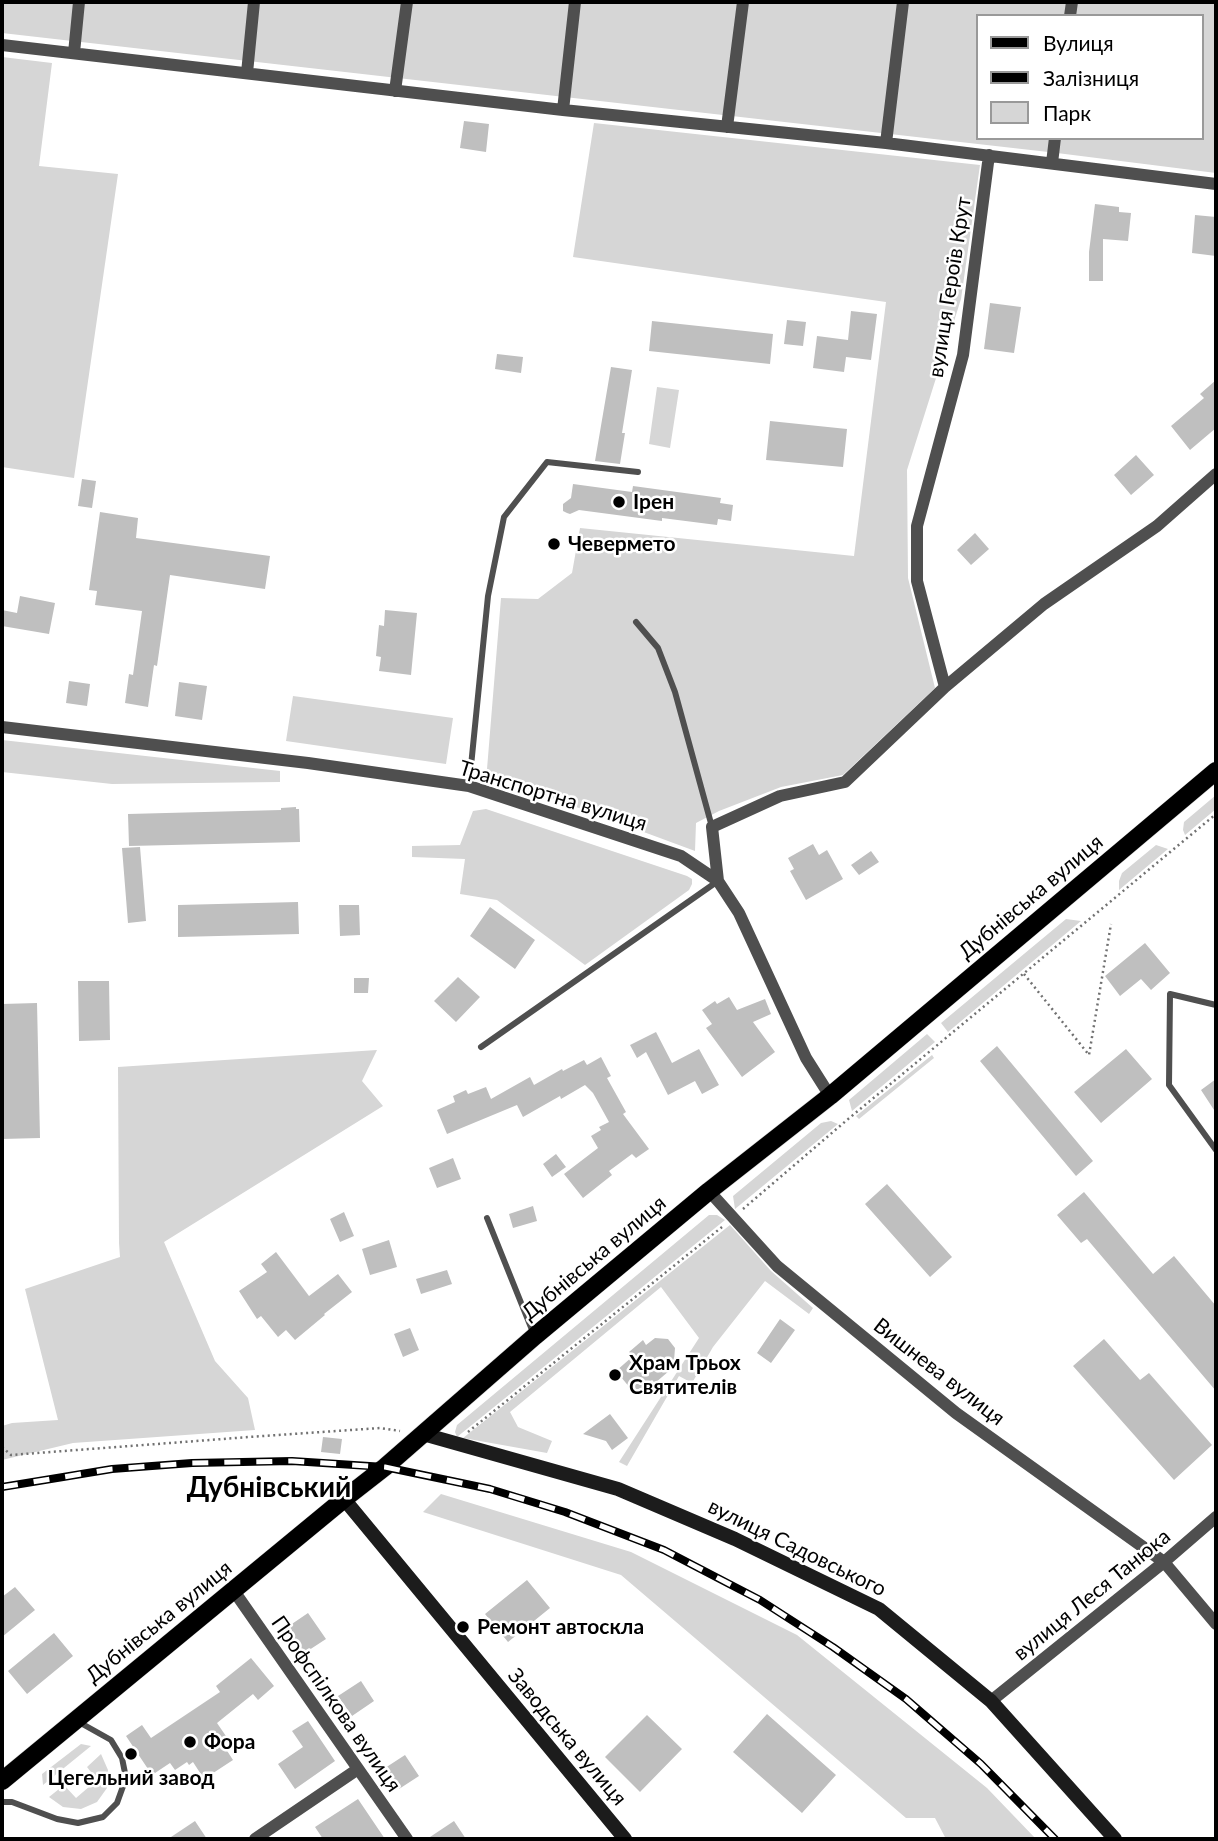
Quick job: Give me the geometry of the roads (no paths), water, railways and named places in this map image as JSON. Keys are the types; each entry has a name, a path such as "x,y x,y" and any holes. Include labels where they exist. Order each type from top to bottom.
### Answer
{"main road":[{"name":"Дубнівська вулиця","path":"2,1781 385,1467 535,1336 709,1191 830,1096 1216,771"}],"street":[{"path":"74,53 79,2"},
{"path":"247,73 254,2"},
{"path":"395,91 407,2"},
{"path":"563,110 575,2"},
{"path":"727,127 743,2"},
{"path":"886,143 904,2"},
{"path":"2,45 563,110 886,143 1216,184"},
{"path":"1052,163 1055,140"},
{"name":"вулиця Героїв Крут","path":"945,687 917,580 917,526 963,355 989,155"},
{"path":"718,881 712,827 780,796 845,782 945,687 1044,604 1157,527 1216,474"},
{"name":"Транспортна вулиця","path":"2,727 298,761 469,786 681,856 718,881 739,913 806,1058 830,1096"},
{"name":"Вишнева вулиця","path":"709,1191 777,1266 956,1413 1164,1562 1216,1624"},
{"name":"вулиця Садовського","path":"423,1434 618,1489 735,1539 879,1609 991,1701 1115,1839"},
{"name":"Заводська вулиця","path":"344,1499 625,1839"},
{"name":"вулиця Леся Танюка","path":"991,1701 1216,1517"},
{"name":"Профспілкова вулиця","path":"234,1591 407,1839"},
{"path":"255,1839 358,1769"}],"lane":[{"path":"469,786 488,596 504,517 547,461 638,472"},
{"path":"636,622 657,648 676,692 712,827"},
{"path":"481,1047 718,881"},
{"path":"1216,1005 1170,994 1169,1085 1216,1150"},
{"path":"487,1219 535,1336"},
{"path":"2,1802 12,1802 57,1819 78,1823 103,1817 117,1803 126,1779 122,1758 111,1740 75,1720"}],"railway":[{"path":"2,1487 112,1469 192,1463 292,1461 385,1467 490,1489 565,1512 664,1550 760,1600 833,1647 906,1699 981,1764 1055,1839"}],"place":[{"name":"Ірен","path":"619,502"},
{"name":"Чевермето","path":"554,544"},
{"name":"Храм Трьох Святителів","path":"615,1375"},
{"name":"Ремонт автоскла","path":"463,1627"},
{"name":"Фора","path":"190,1742"},
{"name":"Цегельний завод","path":"131,1754"}],"district":[{"name":"Дубнівський","path":"269,1488"}]}
